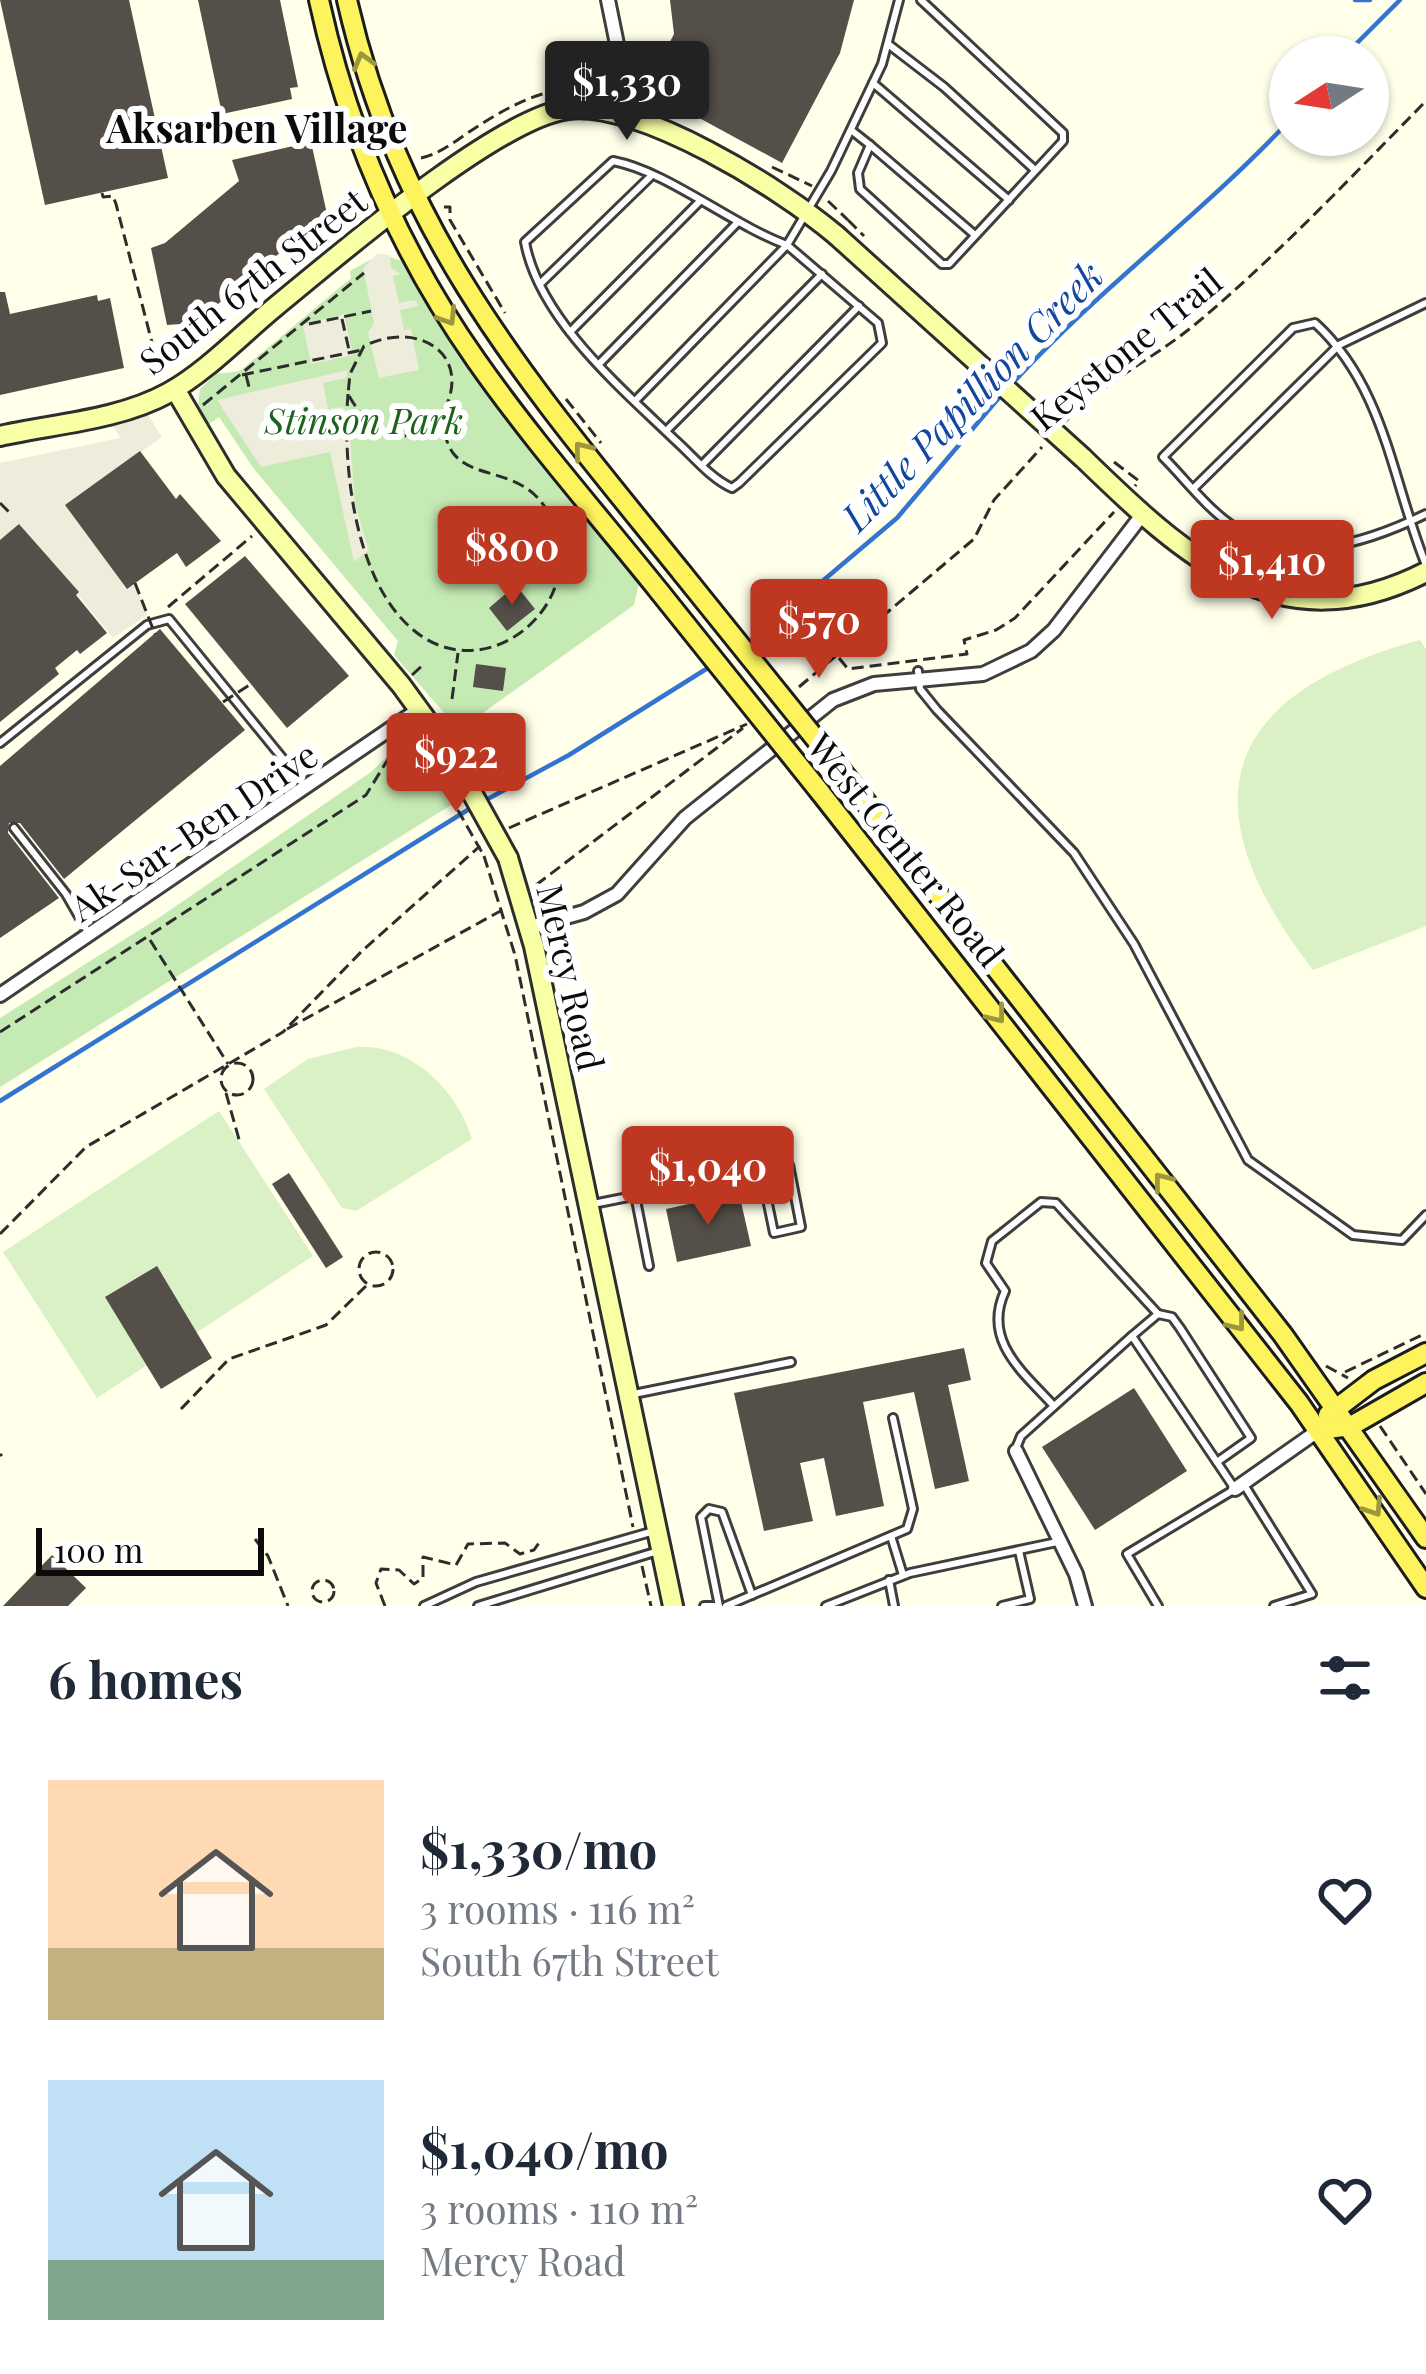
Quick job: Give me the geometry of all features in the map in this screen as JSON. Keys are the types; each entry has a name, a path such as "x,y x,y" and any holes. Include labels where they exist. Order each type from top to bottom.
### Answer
{"main road":[{"name":"West Center Road","path":"319,0 346,100 392,215 475,358 1318,1430 1426,1588"},
{"name":"West Center Road","path":"347,0 372,90 414,199 502,347 843,773 1351,1426 1426,1538"},
{"name":"South 67th Street","path":"0,436 111,412 175,389 392,215 527,121 571,108 613,110 641,120 806,209 1142,515 1219,573 1279,596 1321,600 1359,597 1426,569"},
{"name":"Mercy Road","path":"175,389 206,448 447,748 508,858 530,927 674,1606"},
{"path":"1318,1430 1336,1407 1357,1392 1426,1354"},
{"path":"1318,1430 1351,1426 1426,1383"}],"street":[{"path":"608,0 619,54 613,110"},
{"path":"530,927 584,913 617,894 685,818 833,700 867,686 918,675 987,673 1036,647 1142,515"},
{"name":"Ak-Sar-Ben Drive","path":"0,995 418,710"},
{"path":"1239,1486 1318,1430"},
{"path":"1016,1451 1085,1606"}],"lane":[{"path":"635,400 787,245 873,82 899,0"},
{"path":"870,145 856,182 942,264 949,264 1063,141 1064,133 921,0"},
{"path":"888,44 1036,170"},
{"path":"873,82 1009,200"},
{"path":"851,130 975,235"},
{"path":"619,161 650,177 787,245 882,328 882,343 868,358 739,483 726,487 570,332 526,248 529,236 609,162 619,161"},
{"path":"542,282 650,177"},
{"path":"570,332 700,201"},
{"path":"598,364 737,223"},
{"path":"666,430 822,274"},
{"path":"1194,488 1339,345 1426,303"},
{"path":"702,465 859,306"},
{"path":"1426,514 1408,522 1327,550 1269,541 1230,524 1163,458 1293,328 1315,323 1339,345 1385,430 1408,522 1426,569"},
{"path":"0,743 146,625 169,620 307,788"},
{"path":"918,675 937,710 1074,853 1134,944 1248,1160 1353,1235 1402,1240 1426,1215"},
{"path":"14,829 66,894 91,937"},
{"path":"589,1205 761,1170 788,1165 801,1227 774,1233 761,1170"},
{"path":"635,1196 649,1265"},
{"path":"1054,1406 1002,1349 996,1310 1004,1291 986,1263 992,1241 1041,1202 1056,1203 1158,1314 1172,1317 1251,1438 1217,1462"},
{"path":"1016,1451 1021,1436 1158,1314"},
{"path":"1132,1336 1312,1594 1274,1606"},
{"path":"629,1395 790,1363"},
{"path":"704,1606 752,1595 907,1529 913,1509 893,1418"},
{"path":"1157,1606 1127,1554 1239,1486"},
{"path":"720,1606 701,1517 709,1509 722,1512 752,1595"},
{"path":"424,1606 476,1582 635,1535 660,1540"},
{"path":"891,1536 903,1575"},
{"path":"478,1606 640,1556 660,1540"},
{"path":"826,1606 903,1575 1060,1541"},
{"path":"1002,1606 1030,1599 1019,1551"},
{"path":"889,1580 894,1606"}],"path":[{"name":"Keystone Trail","path":"1064,422 1109,382 1156,358 1229,296 1426,101"},
{"path":"102,193 113,196 116,203 156,358"},
{"path":"445,207 450,207 450,220 510,322"},
{"path":"200,406 364,273"},
{"path":"303,325 371,311"},
{"path":"341,317 349,352"},
{"path":"244,374 362,350 395,335 426,339 446,358 452,381 451,398 440,419 405,436 364,419 348,394"},
{"path":"362,350 348,394 347,483 370,560 408,626 440,646 458,650 501,644 532,625 549,603 560,556 557,535 537,498 507,475 461,460 440,419"},
{"path":"244,374 250,391"},
{"path":"567,399 603,447"},
{"name":"Keystone Trail","path":"784,698 974,539 994,500 1048,440"},
{"path":"838,657 848,669 967,654 964,640 996,631 1015,618 1139,481 1105,456"},
{"path":"0,503 10,513"},
{"path":"161,619 174,598 267,524"},
{"path":"135,583 154,634"},
{"path":"452,699 458,650"},
{"path":"412,675 423,664"},
{"path":"224,702 251,684"},
{"path":"522,896 749,723"},
{"path":"0,1032 366,795 390,756 414,742 484,856 502,910 635,1535"},
{"path":"0,1234 86,1147 502,910"},
{"path":"148,938 229,1065"},
{"path":"226,1090 245,1093 253,1080 243,1064 229,1065"},
{"path":"229,1065 221,1077 240,1143"},
{"path":"376,1253 386,1256 393,1270 389,1280 379,1286 368,1284 361,1275 362,1260 376,1253"},
{"path":"182,1409 229,1359 326,1325 368,1284"},
{"path":"1357,1392 1344,1372 1426,1333"},
{"path":"1372,1414 1426,1494"},
{"path":"255,1539 268,1556 288,1606"},
{"path":"386,1606 376,1583 381,1569 399,1570 419,1583 423,1557 455,1565 468,1544 505,1543 520,1553 534,1550 541,1540"},
{"path":"640,1556 651,1606"},
{"path":"312,1606 316,1599"}],"green space":[{"name":"Stinson Park","path":"381,254 405,262 488,391 639,583 634,605 459,730 394,655 398,641 254,469 219,417 208,425 198,407 200,389 216,374 240,371 351,278 350,271"},
{"path":"1420,640 1426,650 1426,926 1313,970 1273,911 1248,857 1238,808 1243,764 1264,726 1300,692 1352,663"},
{"path":"401,743 422,756 451,805 0,1087 0,1018 160,917 371,772"},
{"path":"356,1047 395,1053 429,1073 455,1103 472,1139 356,1211 342,1208 264,1089 308,1059"},
{"path":"219,1111 313,1256 97,1398 3,1252"}],"shaded area":[{"path":"377,254 390,255 391,268 401,274 393,276 399,303 415,300 419,306 400,310 404,330 411,329 419,370 379,378 368,333 374,323 363,268"},
{"path":"344,314 353,355 311,364 303,325"},
{"path":"348,370 346,378 323,383 328,409 342,407 348,412 355,504 369,550 354,562 330,452 261,467 217,400"},
{"path":"148,415 162,437 65,505 126,588 135,583 147,615 113,638 20,524 0,540 0,463 120,438 113,426"}],"building":[{"path":"0,0 129,0 168,178 45,205"},
{"path":"198,0 280,0 298,87 290,88 292,99 222,114"},
{"path":"670,0 854,0 840,53 782,163 646,89 674,34"},
{"path":"311,142 327,214 195,323 167,325 151,248 165,243 239,181 232,160"},
{"path":"0,292 5,292 10,314 97,295 98,301 110,298 124,368 0,395"},
{"path":"140,451 176,499 180,494 221,541 186,567 177,553 127,589 65,505"},
{"path":"19,524 79,592 76,595 107,633 55,668 59,674 0,722 0,540"},
{"path":"245,556 349,676 287,728 185,604"},
{"path":"516,585 535,609 507,631 489,608"},
{"path":"160,629 245,730 64,879 20,823 9,823 8,833 59,898 0,938 0,766"},
{"path":"476,664 506,668 503,691 473,687"},
{"path":"289,1173 343,1257 326,1268 272,1184"},
{"path":"739,1193 751,1246 677,1262 666,1209"},
{"path":"157,1266 212,1358 161,1389 105,1297"},
{"path":"964,1348 971,1380 948,1385 969,1481 935,1489 914,1392 863,1402 884,1506 836,1516 824,1458 800,1463 813,1521 764,1531 734,1393"},
{"path":"1134,1388 1187,1471 1095,1530 1042,1447"},
{"path":"52,1555 86,1588 68,1606 3,1606"}],"waterway":[{"path":"1355,0 1370,0"},
{"name":"Little Papillion Creek","path":"1364,36 1400,0"},
{"name":"Little Papillion Creek","path":"1011,385 1269,141"},
{"name":"Little Papillion Creek","path":"747,645 897,518 1003,393"},
{"name":"Little Papillion Creek","path":"484,801 569,755 711,666"},
{"name":"Little Papillion Creek","path":"0,1101 474,806"}],"district":[{"name":"Aksarben Village","path":"257,127"}]}
